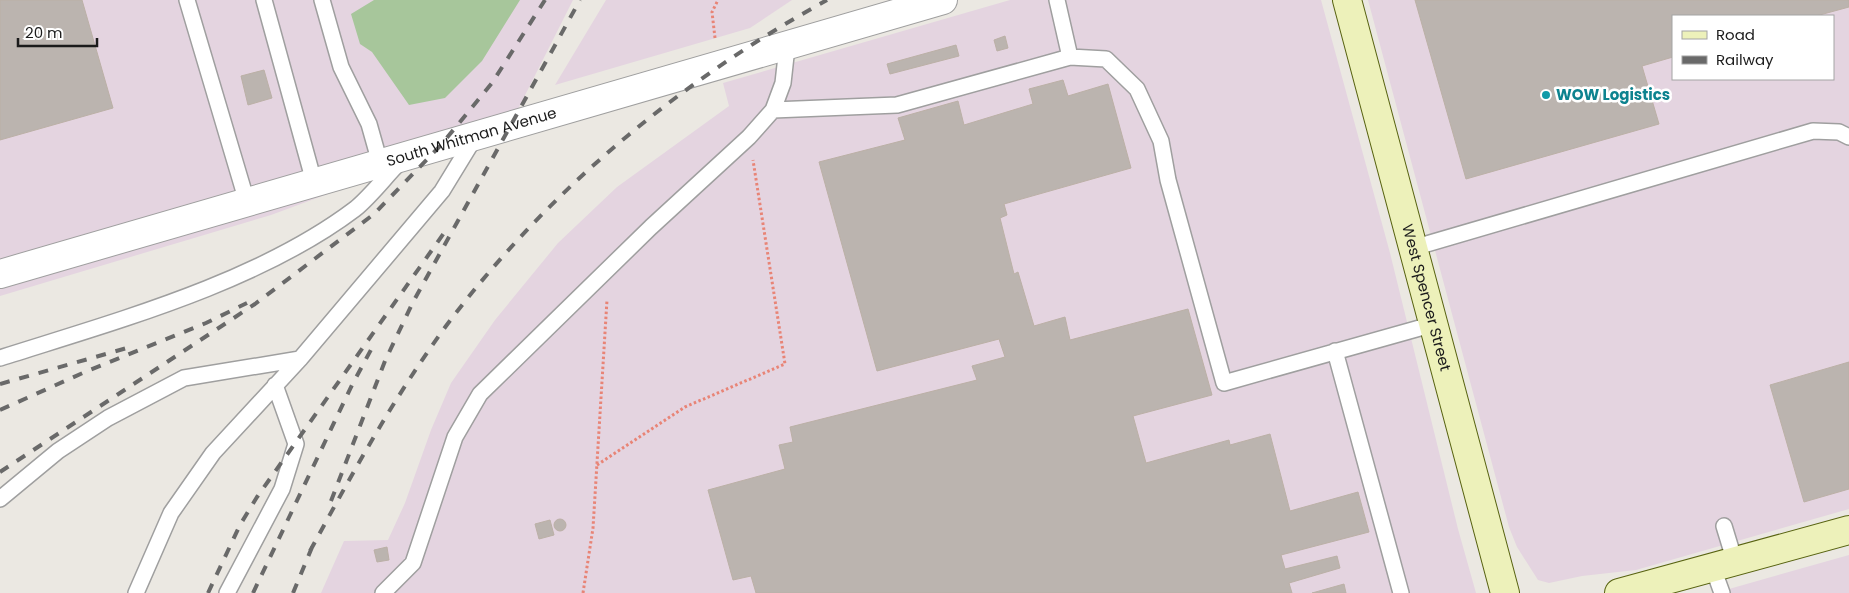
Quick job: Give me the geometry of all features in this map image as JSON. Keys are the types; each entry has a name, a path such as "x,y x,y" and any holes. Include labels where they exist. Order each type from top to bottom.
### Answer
{"street":[{"name":"South Whitman Avenue","path":"0,274 943,0"},
{"name":"West Spencer Street","path":"1347,0 1505,593"},
{"path":"1619,593 1724,574 1849,530"}],"lane":[{"path":"187,0 247,202"},
{"path":"264,0 314,182"},
{"path":"322,0 341,67 368,124 380,163"},
{"path":"1057,0 1070,57"},
{"path":"383,593 413,563 455,437 480,394 609,267 749,137 773,110 783,83 787,46"},
{"path":"773,110 897,105 1070,57 1106,59 1137,89 1161,141 1168,180 1224,383 1434,324"},
{"path":"1413,248 1812,131 1839,132 1849,137"},
{"path":"136,593 171,513 213,453 300,359 442,191 476,136"},
{"path":"0,358 147,311 264,263 311,238 356,208 406,156"},
{"path":"1335,351 1402,593"},
{"path":"0,499 58,451 108,418 184,378 300,359"},
{"path":"227,593 282,489 296,444 275,385"},
{"path":"1724,526 1724,574"}],"path":[{"path":"718,0 712,12 718,66"},
{"path":"597,465 685,407 785,364 749,137"},
{"path":"583,593 594,528 609,267"}],"shaded area":[{"path":"0,0 573,0 509,127 271,215 0,296"},
{"path":"606,0 792,0 750,28 555,85"},
{"path":"1010,0 1321,0 1390,253 1458,529 1476,593 321,593 344,541 388,540 405,503 431,430 451,383 495,320 558,243 617,187 729,106 723,83"},
{"path":"1368,0 1849,0 1849,509 1636,570 1582,576 1549,583 1538,580 1517,547 1509,527"},
{"path":"1849,555 1849,593 1730,593 1729,589"}],"green space":[{"path":"374,0 520,0 482,61 445,98 409,105 372,52 360,44 351,14"}],"building":[{"path":"0,0 82,0 113,108 0,140"},
{"name":"WOW Logistics","path":"1415,0 1849,0 1849,7 1820,15 1672,15 1672,57 1642,66 1659,124 1466,179"},
{"path":"1005,36 1008,48 997,51 994,40"},
{"path":"956,45 959,56 890,74 887,64"},
{"path":"264,70 272,98 248,105 241,76"},
{"path":"1063,80 1068,96 1108,84 1131,168 1004,204 1007,215 1000,218 1014,274 1018,272 1034,326 1065,317 1070,340 1188,309 1212,395 1133,416 1146,463 1229,440 1230,445 1270,434 1290,511 1358,492 1369,532 1281,555 1285,569 1337,556 1340,568 1289,583 1292,593 756,593 751,576 733,580 708,490 785,469 779,445 793,442 790,427 977,380 972,366 1005,357 999,339 877,371 819,162 905,140 898,118 958,101 964,125 1033,104 1029,89"},
{"path":"1849,362 1849,489 1804,502 1770,385"},
{"path":"562,519 565,520 565,530 558,531 555,530 554,523 555,520"},
{"path":"550,520 554,535 539,539 535,524"},
{"path":"387,547 389,560 377,562 374,550"},
{"path":"1344,584 1346,593 1312,593"}],"railway":[{"path":"0,472 255,304 374,214 441,145 492,83 545,0"},
{"path":"331,501 385,361 413,302 580,0"},
{"path":"310,551 374,436 427,353 485,277 527,230 572,185 668,103 720,66 827,0"},
{"path":"208,593 240,525 257,497 444,233"},
{"path":"0,410 85,372 206,323 247,303"},
{"path":"253,593 352,385 373,346"},
{"path":"0,384 127,348"},
{"path":"293,593 313,545"}],"place":[{"name":"WOW Logistics","path":"1546,95"}]}
